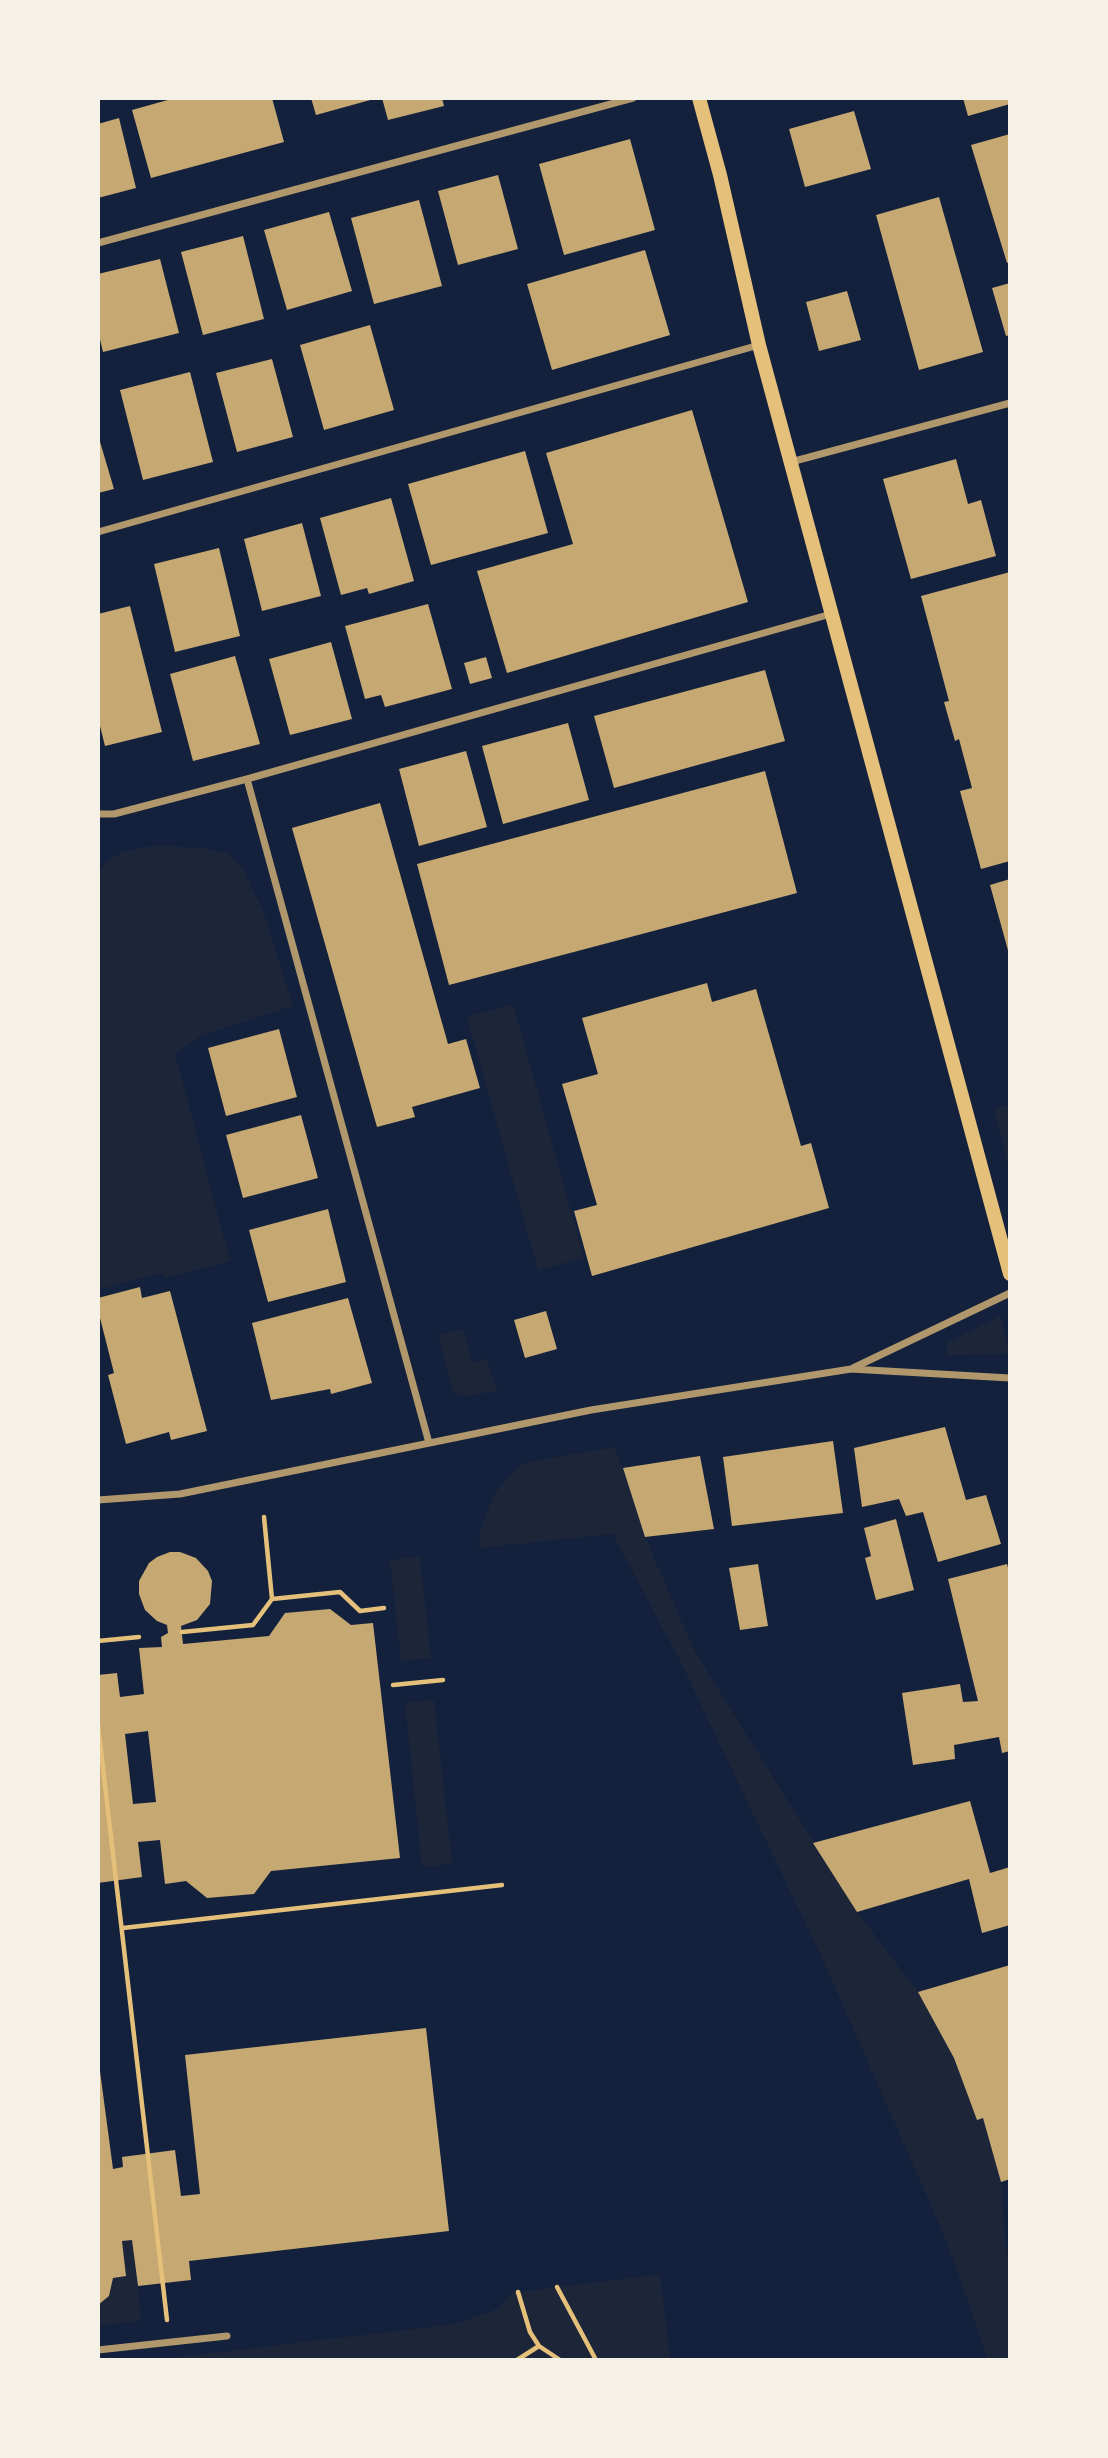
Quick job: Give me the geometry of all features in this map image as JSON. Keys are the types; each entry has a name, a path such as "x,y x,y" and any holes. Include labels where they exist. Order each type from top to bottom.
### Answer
{"main road":[{"path":"699,98 720,175 759,345 1010,1274"}],"street":[{"path":"98,243 633,98"},
{"path":"98,532 759,345"},
{"path":"790,462 1010,402"},
{"path":"98,814 114,814 247,779 832,614"},
{"path":"247,779 429,1443"},
{"path":"851,1369 1010,1293"},
{"path":"98,1500 180,1494 591,1410 851,1369 1010,1378"},
{"path":"98,2350 227,2336"}],"path":[{"path":"182,1632 253,1625 272,1599 264,1517"},
{"path":"272,1599 341,1592 360,1611 384,1608"},
{"path":"98,1641 139,1637"},
{"path":"393,1685 443,1680"},
{"path":"98,1725 167,2324"},
{"path":"123,1928 502,1885"},
{"path":"557,2287 596,2360"},
{"path":"518,2292 526,2323 539,2346 560,2360"},
{"path":"517,2360 539,2346"}],"shaded area":[{"path":"164,846 202,848 228,854 244,871 264,913 293,1006 203,1035 175,1053 230,1261 164,1278 162,1273 98,1290 98,875 106,862 122,852"},
{"path":"513,1004 584,1258 538,1270 467,1017"},
{"path":"1010,1104 1010,1172 994,1109"},
{"path":"1001,1316 1010,1353 947,1353 947,1343"},
{"path":"463,1329 472,1362 486,1359 498,1391 463,1396 452,1389 438,1335"},
{"path":"615,1447 645,1537 694,1650 857,1912 918,1992 954,2058 977,2119 983,2118 1001,2182 1006,2248 1010,2265 1010,2360 988,2360 947,2242 823,1960 681,1663 613,1534 479,1548 481,1528 495,1493 520,1465"},
{"path":"420,1557 431,1658 401,1661 390,1560"},
{"path":"434,1700 452,1864 422,1867 405,1703"},
{"path":"132,2240 141,2321 98,2326 98,2305 109,2296 113,2278 126,2276 122,2241"},
{"path":"660,2274 670,2360 155,2360 454,2324 500,2307 511,2293"}],"building":[{"path":"175,98 272,98 284,142 151,178 132,110"},
{"path":"311,98 374,98 374,99 316,115"},
{"path":"382,98 442,98 444,106 388,120"},
{"path":"963,98 1010,98 1010,104 968,116"},
{"path":"854,111 871,169 805,187 789,129"},
{"path":"119,118 136,188 98,198 98,124"},
{"path":"1010,134 1010,262 1007,263 971,145"},
{"path":"630,139 655,230 564,255 539,164"},
{"path":"498,175 518,249 458,265 438,191"},
{"path":"939,197 983,352 919,370 876,215"},
{"path":"419,200 442,286 374,304 351,218"},
{"path":"329,212 352,291 287,310 264,230"},
{"path":"243,236 264,319 203,335 181,252"},
{"path":"645,250 670,335 552,370 527,284"},
{"path":"160,259 179,333 103,352 98,331 98,274"},
{"path":"1010,283 1010,335 1006,336 992,288"},
{"path":"847,291 861,340 819,351 806,302"},
{"path":"370,325 394,410 324,430 300,345"},
{"path":"272,359 293,437 237,452 216,373"},
{"path":"190,372 213,462 143,480 120,390"},
{"path":"692,410 748,602 507,673 477,571 573,544 546,453"},
{"path":"98,435 114,489 98,493"},
{"path":"525,451 548,533 431,565 408,484"},
{"path":"956,459 968,504 981,500 996,556 911,579 883,479"},
{"path":"391,498 414,581 369,594 367,588 341,595 320,518"},
{"path":"302,523 321,596 262,611 244,539"},
{"path":"219,548 240,636 175,652 154,564"},
{"path":"1010,572 1010,861 981,869 960,791 972,788 959,739 955,741 944,702 949,701 921,596"},
{"path":"428,604 452,689 385,707 381,695 365,699 345,626"},
{"path":"130,606 162,732 105,746 98,718 98,614"},
{"path":"331,642 352,719 290,735 269,659"},
{"path":"235,656 260,744 193,761 170,674"},
{"path":"486,657 492,678 470,684 464,663"},
{"path":"765,670 785,741 614,788 594,716"},
{"path":"568,723 589,800 503,824 482,746"},
{"path":"466,751 487,827 419,846 399,769"},
{"path":"765,771 797,893 449,985 417,864"},
{"path":"380,803 448,1044 466,1039 480,1088 412,1107 415,1117 377,1127 292,828"},
{"path":"1010,879 1010,954 1009,954 990,885"},
{"path":"707,983 712,1002 756,989 801,1146 811,1143 829,1208 592,1276 574,1211 597,1205 562,1084 598,1074 582,1018"},
{"path":"279,1029 297,1097 226,1116 208,1048"},
{"path":"301,1115 318,1178 243,1198 226,1135"},
{"path":"328,1209 346,1282 268,1302 249,1230"},
{"path":"140,1287 142,1298 170,1291 207,1431 171,1440 169,1432 126,1444 108,1375 114,1373 98,1310 98,1298"},
{"path":"348,1298 372,1383 331,1394 330,1389 271,1400 252,1323"},
{"path":"546,1311 557,1349 525,1358 514,1320"},
{"path":"945,1427 966,1500 986,1495 1001,1544 938,1562 923,1512 906,1516 899,1499 862,1507 854,1448"},
{"path":"833,1441 843,1513 732,1526 723,1457"},
{"path":"700,1456 714,1529 645,1537 623,1468"},
{"path":"896,1519 914,1590 876,1600 865,1558 871,1556 864,1528"},
{"path":"170,1552 180,1552 196,1558 208,1571 212,1581 210,1604 197,1620 181,1626 183,1644 269,1636 285,1613 330,1609 351,1625 373,1623 400,1858 271,1871 254,1894 207,1898 186,1881 165,1884 160,1840 138,1842 142,1877 98,1883 98,1675 117,1673 120,1697 144,1694 139,1648 162,1647 161,1637 168,1633 167,1625 157,1621 145,1610 139,1594 139,1581 149,1563","holes":["148,1731 156,1802 133,1804 125,1734"]},
{"path":"758,1564 768,1626 740,1630 729,1568"},
{"path":"1007,1564 1010,1575 1010,1751 1002,1753 999,1737 954,1745 955,1759 913,1765 902,1693 960,1684 963,1702 978,1701 948,1579"},
{"path":"970,1801 990,1873 1010,1867 1010,1925 982,1933 969,1879 857,1912 813,1843"},
{"path":"1010,1965 1010,2179 1001,2182 983,2118 977,2120 954,2058 918,1992"},
{"path":"426,2028 449,2231 189,2261 191,2280 138,2286 132,2240 122,2241 126,2276 113,2278 109,2296 98,2305 98,2056 113,2169 123,2167 122,2157 175,2150 181,2196 200,2194 185,2055"}]}
